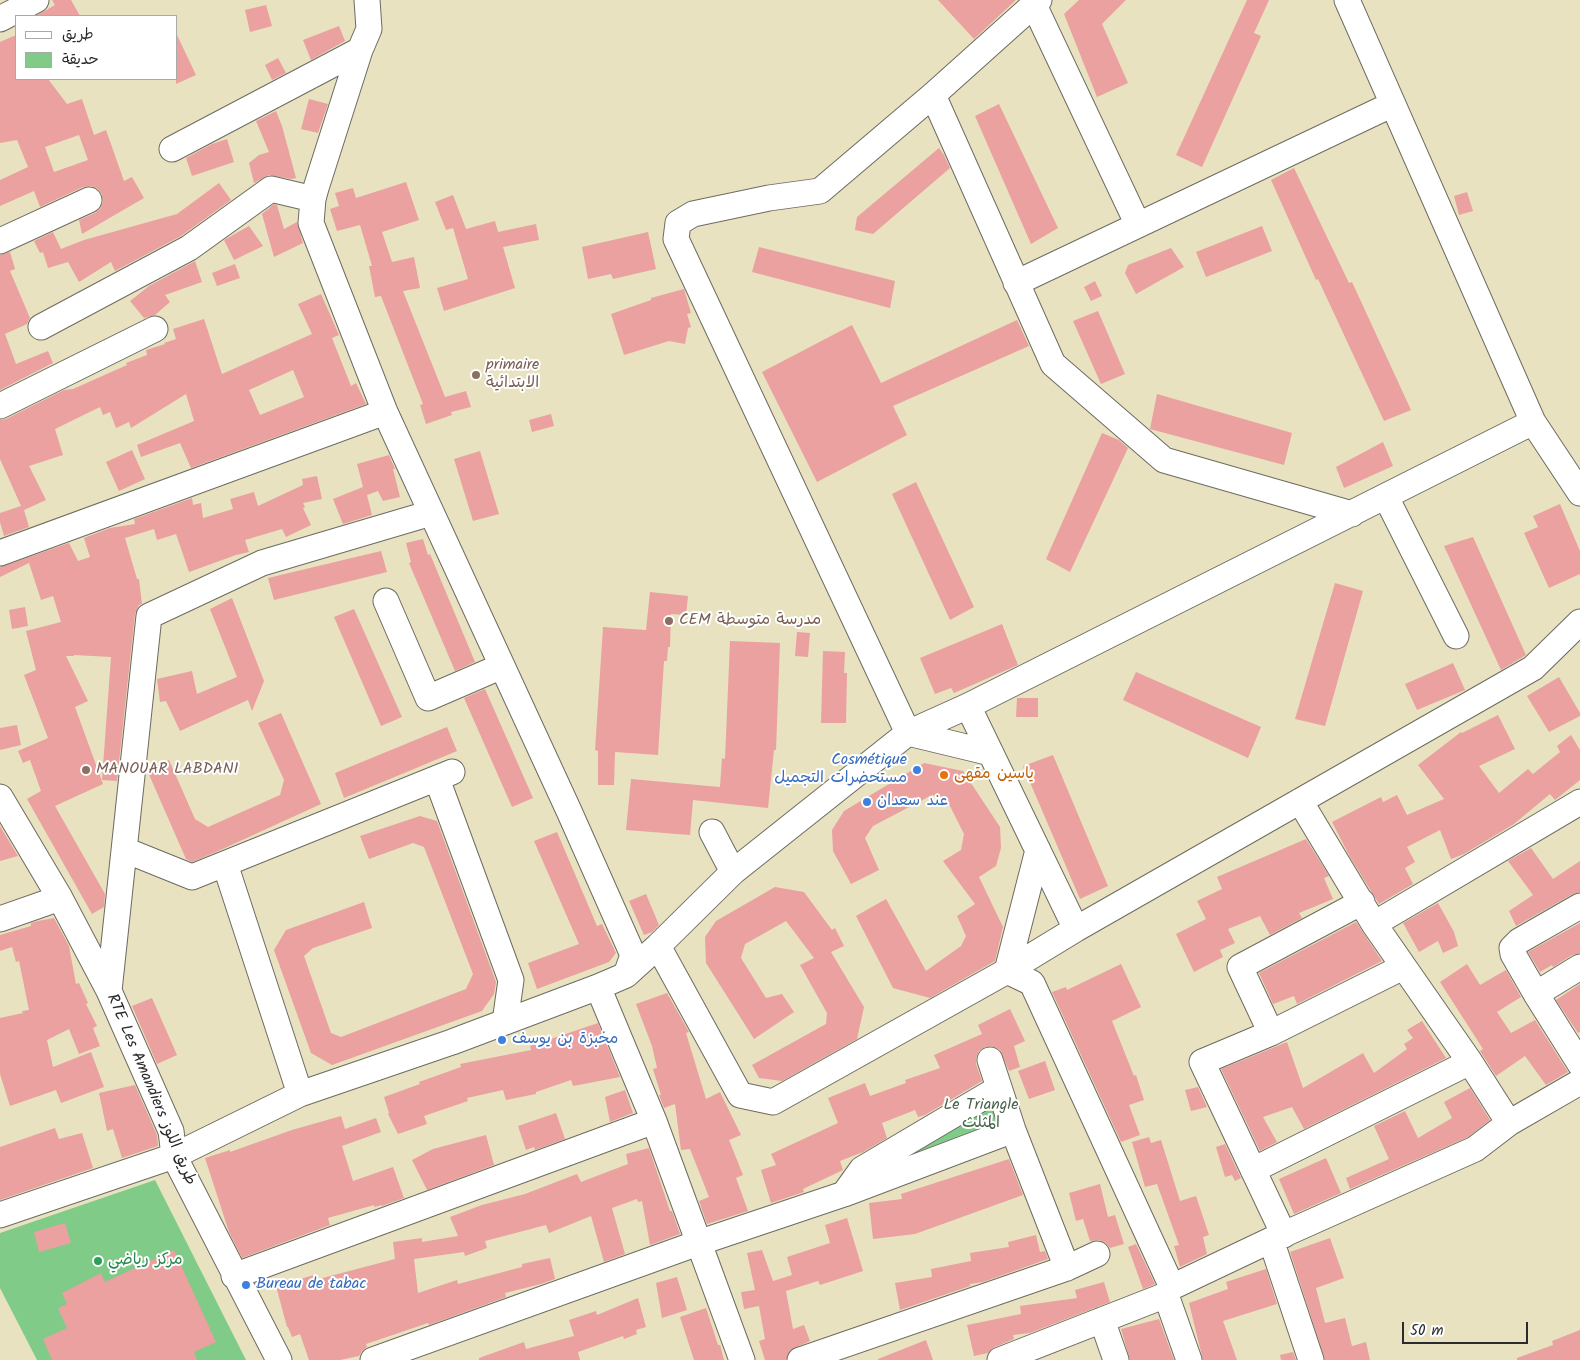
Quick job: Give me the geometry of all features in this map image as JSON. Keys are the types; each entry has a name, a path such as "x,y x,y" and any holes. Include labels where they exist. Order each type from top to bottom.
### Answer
{"street":[{"path":"0,19 36,0"},
{"path":"368,0 369,29 360,50 313,199 311,223 385,412 633,955 626,975"},
{"path":"1347,0 1533,422 1580,493"},
{"path":"908,733 676,239 678,223 693,214 769,198 820,191 933,96 1037,2 1138,225"},
{"path":"172,149 360,50"},
{"path":"933,96 1053,364 1164,460 1352,514"},
{"path":"1016,283 1392,104"},
{"path":"42,327 189,248 272,189 313,199"},
{"path":"0,241 89,200"},
{"path":"0,406 155,328"},
{"path":"0,553 385,412"},
{"path":"0,1215 174,1156 300,1094 505,1022 598,988 626,975 658,946 732,872 908,733 968,706 1533,422"},
{"path":"1386,497 1456,636"},
{"path":"109,991 149,616 262,563 431,513"},
{"path":"386,601 428,698 502,666"},
{"path":"658,946 740,1095 773,1102 1007,971 1076,929 1533,668 1580,622"},
{"path":"968,706 1076,929"},
{"path":"908,733 991,753"},
{"path":"125,850 192,877 444,776 511,980 505,1022"},
{"name":"RTE Les Amandiers طريق اللوز","path":"0,797 60,898 109,991 171,1131 174,1156 234,1276 279,1360"},
{"path":"1300,801 1374,924 1470,1062 1509,1123"},
{"path":"1374,924 1580,802"},
{"path":"712,832 732,872"},
{"path":"1007,971 1038,850"},
{"path":"225,864 300,1094"},
{"path":"0,919 60,898"},
{"path":"1271,1033 1240,968 1362,902"},
{"path":"1580,906 1519,941 1512,948 1536,994 1580,1064"},
{"path":"1536,994 1580,967"},
{"path":"1311,1360 1278,1237 1253,1170 1202,1062 1271,1033 1403,968"},
{"path":"1007,971 1032,983 1169,1291 1189,1360"},
{"path":"598,988 654,1121 742,1360"},
{"path":"990,1060 1013,1130 1067,1268"},
{"path":"1253,1170 1470,1062"},
{"path":"1000,1360 1036,1353 1102,1320 1169,1291 1278,1237 1475,1150 1509,1123 1580,1082"},
{"path":"844,1194 862,1168 999,1088"},
{"path":"234,1276 654,1121"},
{"path":"373,1360 698,1243 844,1194 1013,1130"},
{"path":"800,1360 1067,1268 1097,1254"},
{"path":"1102,1320 1116,1360"}],"green space":[{"name":"Le Triangle المثلث","path":"991,1090 1003,1126 865,1176"},
{"name":"مركز رياضي","path":"155,1180 246,1360 37,1360 0,1288 0,1233"}],"building":[{"path":"52,0 71,0 79,15 38,15 55,5"},
{"path":"938,0 1016,0 974,39"},
{"path":"1079,0 1126,0 1102,24 1128,83 1097,97 1064,14"},
{"path":"1247,0 1269,0 1254,33 1261,36 1202,167 1176,155"},
{"path":"266,5 272,26 250,32 245,10"},
{"path":"339,26 345,41 311,60 303,40"},
{"path":"15,35 15,80 49,80 67,104 82,99 94,135 106,130 124,181 132,177 144,198 82,234 79,220 95,213 100,209 103,202 102,194 98,189 91,186 83,187 40,207 34,191 0,206 0,180 28,167 17,140 0,143 0,42","holes":["79,135 88,160 54,172 45,147"]},
{"path":"178,37 196,75 176,84 176,80 178,80"},
{"path":"278,58 286,73 272,80 265,65"},
{"path":"309,99 328,104 318,133 301,129"},
{"path":"999,104 1058,228 1031,244 975,116"},
{"path":"276,111 296,178 291,179 269,175 254,183 249,163 259,155 269,152 256,121"},
{"path":"227,139 234,162 192,176 186,158 212,144"},
{"path":"939,148 950,168 873,234 855,230 857,217"},
{"path":"1294,168 1349,283 1352,282 1411,410 1384,421 1318,279 1316,280 1271,180"},
{"path":"406,182 419,220 382,232 392,262 414,257 420,288 403,291 445,397 466,391 471,407 451,412 452,415 426,424 420,405 423,404 381,296 375,297 369,266 372,266 360,225 337,231 330,209 339,206 335,193 353,188 356,198"},
{"path":"219,183 231,200 181,236 115,271 111,262 79,282 68,262 48,268 43,252 40,253 34,241 53,232 61,249 84,240 177,214"},
{"path":"1467,192 1473,211 1459,215 1454,196"},
{"path":"453,195 466,229 495,221 498,232 536,224 539,240 503,247 515,288 444,311 437,288 468,279 453,228 446,230 435,202"},
{"path":"274,204 277,205 284,229 297,222 303,243 274,257 262,214"},
{"path":"249,226 263,246 234,260 224,240"},
{"path":"1262,226 1272,251 1206,277 1196,252"},
{"path":"648,232 656,269 613,279 611,274 588,279 582,247"},
{"path":"759,247 895,281 890,308 752,272"},
{"path":"1171,248 1184,267 1136,294 1125,273 1128,265"},
{"path":"10,252 15,269 10,271 30,318 27,324 5,334 16,364 48,351 53,363 0,390 0,255"},
{"path":"195,261 202,282 165,295 170,302 155,315 144,318 130,301 149,286"},
{"path":"235,264 240,278 217,286 212,273"},
{"path":"1095,281 1102,296 1091,301 1084,287"},
{"path":"684,289 691,313 687,314 691,327 688,328 685,344 669,341 624,355 611,314 651,300 651,298"},
{"path":"321,294 339,335 332,338 351,386 356,383 366,404 191,468 180,443 141,457 137,445 194,421 186,394 131,428 129,422 116,428 110,412 103,415 100,407 55,429 63,455 29,466 46,500 24,510 29,527 4,536 0,522 0,513 21,506 0,459 0,420 6,419 64,390 73,389 127,365 126,363 147,355 146,350 176,339 173,329 204,319 222,374 312,334 298,304","holes":["293,370 304,397 260,415 249,390"]},
{"path":"1098,311 1125,374 1101,384 1073,321"},
{"path":"1017,320 1029,346 893,406 907,435 817,482 762,372 852,325 881,383"},
{"path":"1157,394 1292,433 1284,465 1150,429"},
{"path":"551,414 554,426 532,432 529,420"},
{"path":"1102,433 1119,440 1128,448 1070,572 1046,559"},
{"path":"1383,442 1393,466 1344,488 1336,467"},
{"path":"132,450 145,479 119,491 106,462"},
{"path":"480,451 499,514 473,521 454,459"},
{"path":"389,455 395,469 393,469 400,497 383,501 378,491 367,495 372,515 343,524 333,499 363,487 357,464"},
{"path":"317,476 322,499 303,503 305,507 303,508 311,525 286,537 282,529 245,540 249,552 189,572 176,534 157,540 154,529 125,538 137,579 139,579 142,604 139,605 135,614 117,781 102,780 111,657 66,656 88,701 75,707 103,784 55,806 105,894 104,907 92,914 27,799 41,791 30,760 23,763 18,751 48,738 24,675 36,670 26,631 61,622 53,596 41,600 29,563 0,577 0,567 69,543 78,561 90,557 84,538 110,528 135,524 134,519 192,498 193,505 201,503 203,518 233,509 230,499 254,492 258,506 303,485 302,479"},
{"path":"916,482 974,607 950,620 892,494"},
{"path":"1560,504 1580,551 1580,574 1549,588 1524,533 1538,527 1533,516"},
{"path":"1473,537 1526,655 1501,670 1444,546"},
{"path":"423,539 428,555 430,554 475,662 455,671 409,563 411,562 406,543"},
{"path":"381,551 387,572 274,600 268,578"},
{"path":"1335,583 1363,591 1325,726 1295,719"},
{"path":"650,592 688,596 686,615 671,614 670,647 668,647 667,661 664,661 658,755 615,752 614,785 598,785 598,751 595,750 603,627 646,630"},
{"path":"232,598 264,681 252,711 248,700 180,731 166,701 160,702 157,679 192,671 197,694 237,677 210,609"},
{"path":"25,607 28,626 12,629 9,610"},
{"path":"354,609 402,717 381,726 334,617"},
{"path":"1002,624 1018,665 954,693 951,688 935,694 920,658"},
{"path":"797,632 810,633 808,657 795,656"},
{"path":"730,641 780,643 776,750 774,750 768,808 693,800 690,835 626,830 631,779 720,787 722,758 725,759"},
{"path":"823,651 845,652 844,673 847,673 846,723 821,723"},
{"path":"1453,663 1465,690 1417,710 1405,684"},
{"path":"1136,672 1261,727 1248,758 1123,700"},
{"path":"1559,677 1580,716 1549,732 1527,696"},
{"path":"485,689 533,798 512,807 464,698"},
{"path":"1017,698 1038,698 1038,717 1016,717"},
{"path":"281,713 321,804 192,862 186,859 147,770 169,760 195,819 208,827 280,795 284,780 258,723"},
{"path":"1498,715 1515,749 1479,766 1499,793 1528,769 1533,774 1560,752 1557,746 1571,735 1580,750 1580,780 1555,800 1550,794 1514,824 1464,854 1451,859 1440,830 1407,847 1415,862 1405,868 1413,884 1379,904 1350,857 1332,822 1381,797 1383,802 1397,795 1407,815 1444,799 1418,765 1461,732"},
{"path":"17,725 21,745 0,750 0,728"},
{"path":"447,727 457,751 344,798 335,773"},
{"path":"1053,755 1108,886 1080,899 1023,766"},
{"path":"924,763 963,771 1000,827 1001,848 996,866 979,877 1003,927 995,961 930,998 893,988 856,916 886,899 926,971 961,946 966,936 957,916 975,904 943,861 961,850 964,834 946,798 932,795 873,826 865,838 879,870 851,884 833,851 832,830 844,811"},
{"path":"420,816 437,821 496,982 494,994 482,1011 332,1065 311,1053 274,950 286,930 364,902 372,928 313,948 304,956 331,1033 341,1037 466,989 473,974 424,847 413,843 369,859 360,836"},
{"path":"0,826 18,856 0,861"},
{"path":"557,832 597,926 602,924 616,953 609,962 537,989 528,963 579,944 534,841"},
{"path":"1306,839 1329,876 1324,878 1333,899 1299,913 1302,918 1270,935 1260,916 1228,929 1235,943 1220,950 1223,957 1194,972 1176,934 1206,919 1197,901 1222,889 1217,877"},
{"path":"1531,848 1553,879 1580,861 1580,892 1573,894 1516,926 1509,911 1533,895 1508,861"},
{"path":"775,887 804,892 832,930 835,928 844,946 831,952 864,1007 857,1039 782,1081 759,1078 752,1065 826,1024 827,1013 800,965 814,958 786,921 745,944 741,958 766,998 782,994 794,1012 754,1039 706,963 705,937 716,921"},
{"path":"646,894 659,925 652,932 644,935 629,901"},
{"path":"1438,903 1454,932 1458,946 1443,953 1438,941 1419,952 1403,923"},
{"path":"54,918 69,946 76,984 79,983 88,1003 86,1004 97,1026 93,1028 100,1046 79,1054 69,1029 47,1040 53,1067 91,1052 104,1087 61,1103 56,1090 10,1106 0,1074 0,1018 29,1010 19,961 16,962 12,947 0,951 0,935 31,926 31,923"},
{"path":"1356,922 1382,961 1297,1004 1294,996 1273,1004 1259,973"},
{"path":"1580,923 1580,953 1572,955 1553,967 1552,965 1540,972 1528,952"},
{"path":"1121,964 1141,1007 1112,1021 1134,1076 1136,1075 1144,1100 1129,1105 1140,1135 1121,1142 1052,992 1066,987 1067,990"},
{"path":"1467,964 1480,985 1506,970 1521,997 1497,1012 1511,1033 1535,1020 1568,1072 1546,1085 1525,1056 1496,1076 1480,1051 1483,1049 1440,982"},
{"path":"1580,984 1580,1032 1578,1033 1556,1000"},
{"path":"667,993 689,1032 686,1033 706,1099 720,1092 741,1135 729,1140 743,1175 736,1178 748,1211 707,1224 699,1201 709,1197 690,1149 681,1150 675,1104 664,1108 659,1095 661,1095 653,1069 657,1068 652,1046 636,1004"},
{"path":"152,998 177,1055 157,1064 132,1006"},
{"path":"1010,1009 1025,1041 1014,1046 1020,1067 1009,1071 1000,1050 992,1046 985,1047 979,1051 976,1058 976,1064 982,1081 925,1115 918,1117 915,1110 882,1123 887,1138 863,1152 840,1161 843,1170 803,1189 804,1192 771,1203 761,1170 776,1165 771,1154 838,1123 828,1098 865,1083 870,1096 906,1083 905,1080 940,1068 934,1055 982,1034 978,1025"},
{"path":"1422,1021 1446,1058 1304,1129 1292,1107 1263,1117 1277,1142 1260,1151 1221,1069 1287,1042 1303,1088 1363,1053 1374,1073 1407,1049 1404,1044 1413,1038 1407,1030"},
{"path":"598,1023 620,1077 573,1086 571,1080 536,1092 536,1094 506,1100 503,1090 467,1098 468,1101 424,1116 427,1124 398,1134 388,1114 384,1097 461,1067 460,1064 531,1050 530,1046"},
{"path":"1045,1061 1055,1090 1029,1099 1018,1071"},
{"path":"135,1085 157,1135 158,1146 122,1158 113,1129 107,1131 99,1093"},
{"path":"1198,1087 1207,1107 1191,1111 1185,1090"},
{"path":"1470,1088 1490,1120 1468,1137 1350,1189 1346,1178 1389,1159 1374,1126 1405,1111 1418,1138 1452,1118 1444,1102"},
{"path":"625,1090 633,1113 610,1122 605,1097"},
{"path":"556,1113 565,1139 535,1150 534,1147 526,1150 518,1126"},
{"path":"341,1116 345,1129 376,1118 381,1132 342,1146 353,1181 393,1167 404,1198 382,1206 374,1207 374,1205 328,1218 330,1225 242,1258 229,1232 205,1158 230,1150 230,1152 292,1130"},
{"path":"55,1128 59,1139 82,1133 93,1168 0,1200 0,1147"},
{"path":"486,1135 494,1165 427,1190 412,1160 433,1149"},
{"path":"1149,1137 1151,1143 1161,1140 1180,1201 1196,1196 1209,1235 1203,1237 1207,1254 1180,1267 1174,1246 1179,1245 1157,1184 1145,1187 1132,1142"},
{"path":"1225,1144 1241,1178 1235,1181 1232,1175 1225,1177 1216,1147"},
{"path":"649,1148 670,1211 672,1211 680,1234 650,1245 642,1201 638,1202 637,1199 612,1208 625,1254 604,1262 591,1216 549,1233 546,1225 485,1241 487,1248 465,1256 464,1252 414,1259 418,1293 457,1280 458,1284 522,1267 522,1264 550,1258 555,1279 505,1293 506,1297 429,1325 428,1323 366,1344 367,1347 359,1356 340,1360 309,1360 300,1334 292,1337 287,1327 276,1286 314,1275 315,1280 395,1259 393,1242 422,1238 422,1242 458,1236 450,1217 482,1205 525,1194 577,1174 581,1182 628,1164 626,1154"},
{"path":"1326,1158 1341,1193 1294,1214 1279,1179"},
{"path":"1009,1159 1023,1195 915,1234 873,1239 869,1203 902,1199 901,1194"},
{"path":"1100,1184 1108,1217 1115,1215 1124,1244 1110,1248 1106,1243 1099,1240 1090,1241 1083,1219 1076,1221 1069,1193"},
{"path":"847,1218 863,1271 820,1285 818,1281 786,1291 793,1329 804,1325 810,1341 790,1350 786,1360 765,1360 759,1341 765,1339 759,1306 744,1309 741,1292 755,1290 747,1253 762,1250 773,1281 792,1275 787,1257 830,1243 825,1225"},
{"path":"65,1223 71,1243 39,1252 34,1232"},
{"path":"1036,1235 1040,1252 1045,1251 1048,1259 983,1282 970,1284 970,1286 900,1310 895,1283 932,1277 931,1269 971,1261 970,1253 1009,1247 1008,1242"},
{"path":"1330,1238 1344,1278 1316,1288 1325,1323 1345,1318 1352,1346 1366,1342 1370,1360 1325,1360 1290,1252"},
{"path":"1136,1244 1155,1284 1143,1289 1128,1247"},
{"path":"174,1250 216,1342 194,1352 197,1360 52,1360 43,1339 67,1328 58,1308 67,1304 62,1293 101,1273 105,1282"},
{"path":"1266,1269 1277,1304 1223,1321 1237,1360 1203,1360 1189,1303 1228,1289 1226,1282"},
{"path":"677,1277 687,1310 662,1318 656,1283"},
{"path":"1104,1282 1110,1302 1030,1333 1013,1335 1014,1339 995,1347 988,1353 974,1356 967,1325 1021,1314 1020,1306 1077,1298 1075,1290"},
{"path":"638,1298 646,1327 636,1330 637,1334 624,1339 623,1336 578,1352 580,1360 479,1360 479,1358 524,1342 526,1349 574,1336 569,1320 596,1311 597,1315"},
{"path":"706,1308 724,1360 694,1360 680,1317"},
{"path":"1159,1319 1174,1360 1130,1360 1121,1329"},
{"path":"1580,1330 1580,1360 1517,1360 1517,1358 1553,1345 1552,1341"},
{"path":"926,1340 933,1360 878,1360 878,1359"},
{"path":"1293,1352 1296,1360 1281,1360 1280,1355"}],"place":[{"name":"primaire الابتدائية","path":"476,375"},
{"name":"CEM مدرسة متوسطة","path":"669,621"},
{"name":"MANOUAR LABDANI","path":"86,770"},
{"name":"Cosmétique مستحضرات التجميل","path":"917,770"},
{"name":"ياسين مقهى","path":"944,775"},
{"name":"عند سعدان","path":"867,802"},
{"name":"مخبزة بن یوسف","path":"502,1040"},
{"name":"مركز رياضي","path":"98,1261"},
{"name":"Bureau de tabac","path":"246,1285"}]}
